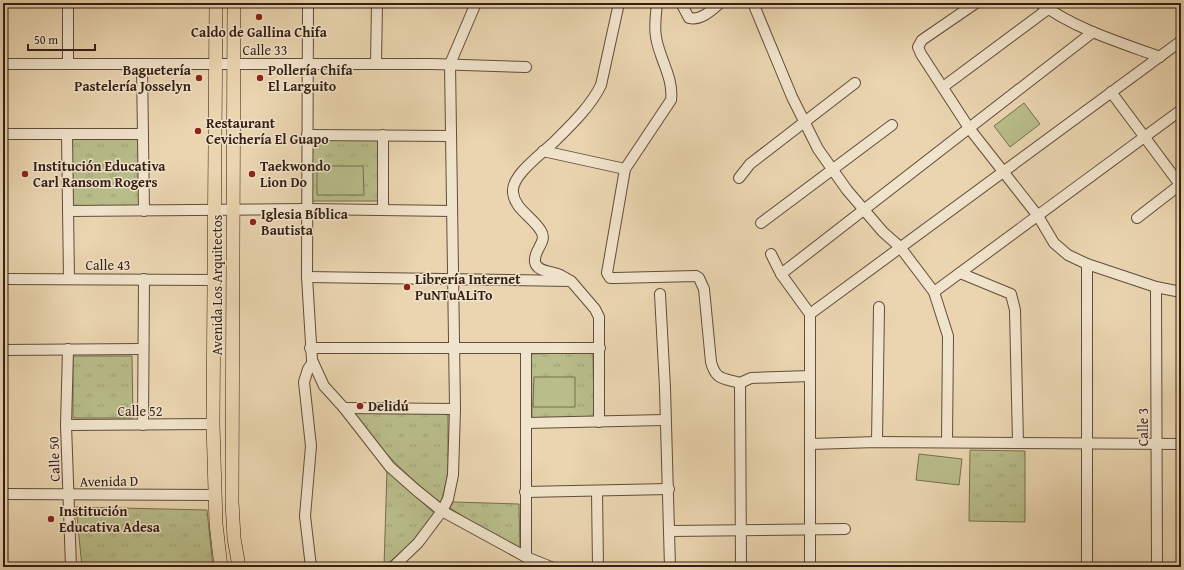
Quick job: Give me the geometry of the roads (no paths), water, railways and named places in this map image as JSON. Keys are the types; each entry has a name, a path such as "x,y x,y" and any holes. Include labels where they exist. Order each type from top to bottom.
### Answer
{"main road":[{"name":"Avenida Los Arquitectos","path":"216,3 213,424 216,524 222,567"},
{"name":"Avenida Los Arquitectos","path":"234,3 232,502 234,538 239,567"}],"street":[{"path":"68,3 68,64"},
{"path":"308,3 307,277 310,348 313,362 324,386 344,408 390,467 442,511 538,565 551,567"},
{"path":"376,64 377,3"},
{"path":"397,566 418,543 442,511 448,499 454,476 455,410 450,64 476,3"},
{"path":"599,422 599,317 595,309 570,281 558,274 539,268 535,263 535,255 542,244 543,234 538,225 516,202 513,191 516,180 543,151 554,142 596,96 601,85 620,3"},
{"path":"657,3 656,37 669,78 672,92 671,100 625,169 607,273 610,278 696,276 700,278 704,289 714,373 719,377 740,383 751,378 810,376"},
{"path":"681,3 689,18 694,19 706,14 720,3"},
{"path":"753,3 792,97 818,149 832,170 864,210 883,232 900,247 934,292 948,336 947,442"},
{"path":"976,3 922,40 918,47 969,128 1038,216 1054,243 1068,255 1087,264 1156,287 1181,292"},
{"path":"1040,3 1048,9 1093,32 1160,56"},
{"path":"943,87 1048,9"},
{"path":"781,274 1093,32"},
{"path":"810,314 1181,41"},
{"name":"Calle 33","path":"3,64 450,64 526,67"},
{"path":"142,65 144,211"},
{"path":"739,178 750,164 855,83"},
{"path":"1111,92 1181,185 1138,218"},
{"path":"934,292 1181,110"},
{"path":"761,223 892,125"},
{"path":"3,134 143,134"},
{"path":"67,134 69,279"},
{"path":"307,135 451,136"},
{"path":"383,135 383,210"},
{"path":"543,151 625,169"},
{"path":"68,212 307,209 452,211"},
{"path":"771,254 781,274 810,314 810,567"},
{"path":"1087,264 1087,567"},
{"path":"960,273 1011,294 1015,310 1018,443"},
{"path":"307,277 570,281"},
{"name":"Calle 43","path":"3,279 213,280"},
{"path":"143,425 144,280"},
{"name":"Calle 3","path":"1156,287 1158,444 1157,567"},
{"path":"660,294 669,489 670,567"},
{"path":"877,442 879,307"},
{"path":"310,348 600,348"},
{"path":"526,348 526,557"},
{"name":"Calle 50","path":"68,349 66,425 71,567"},
{"path":"3,350 144,349"},
{"path":"311,567 305,516 311,446 304,382 308,369 313,362"},
{"path":"740,383 741,567"},
{"path":"344,408 455,410"},
{"path":"526,423 665,420"},
{"name":"Calle 52","path":"66,425 213,424"},
{"path":"810,444 947,442 1181,444"},
{"path":"525,492 669,489"},
{"path":"597,491 598,567"},
{"name":"Avenida D","path":"3,494 69,496 216,495"},
{"path":"670,531 846,529"}],"place":[{"name":"Caldo de Gallina Chifa","path":"259,17"},
{"name":"Baguetería Pastelería Josselyn","path":"199,78"},
{"name":"Pollería Chifa El Larguito","path":"260,78"},
{"name":"Restaurant Cevichería El Guapo","path":"198,131"},
{"name":"Institución Educativa Carl Ransom Rogers","path":"25,174"},
{"name":"Taekwondo Lion Do","path":"252,174"},
{"name":"Iglesia Bíblica Bautista","path":"253,222"},
{"name":"Librería Internet PuNTuALiTo","path":"407,287"},
{"name":"Delidú","path":"360,406"},
{"name":"Institución Educativa Adesa","path":"51,519"}]}
